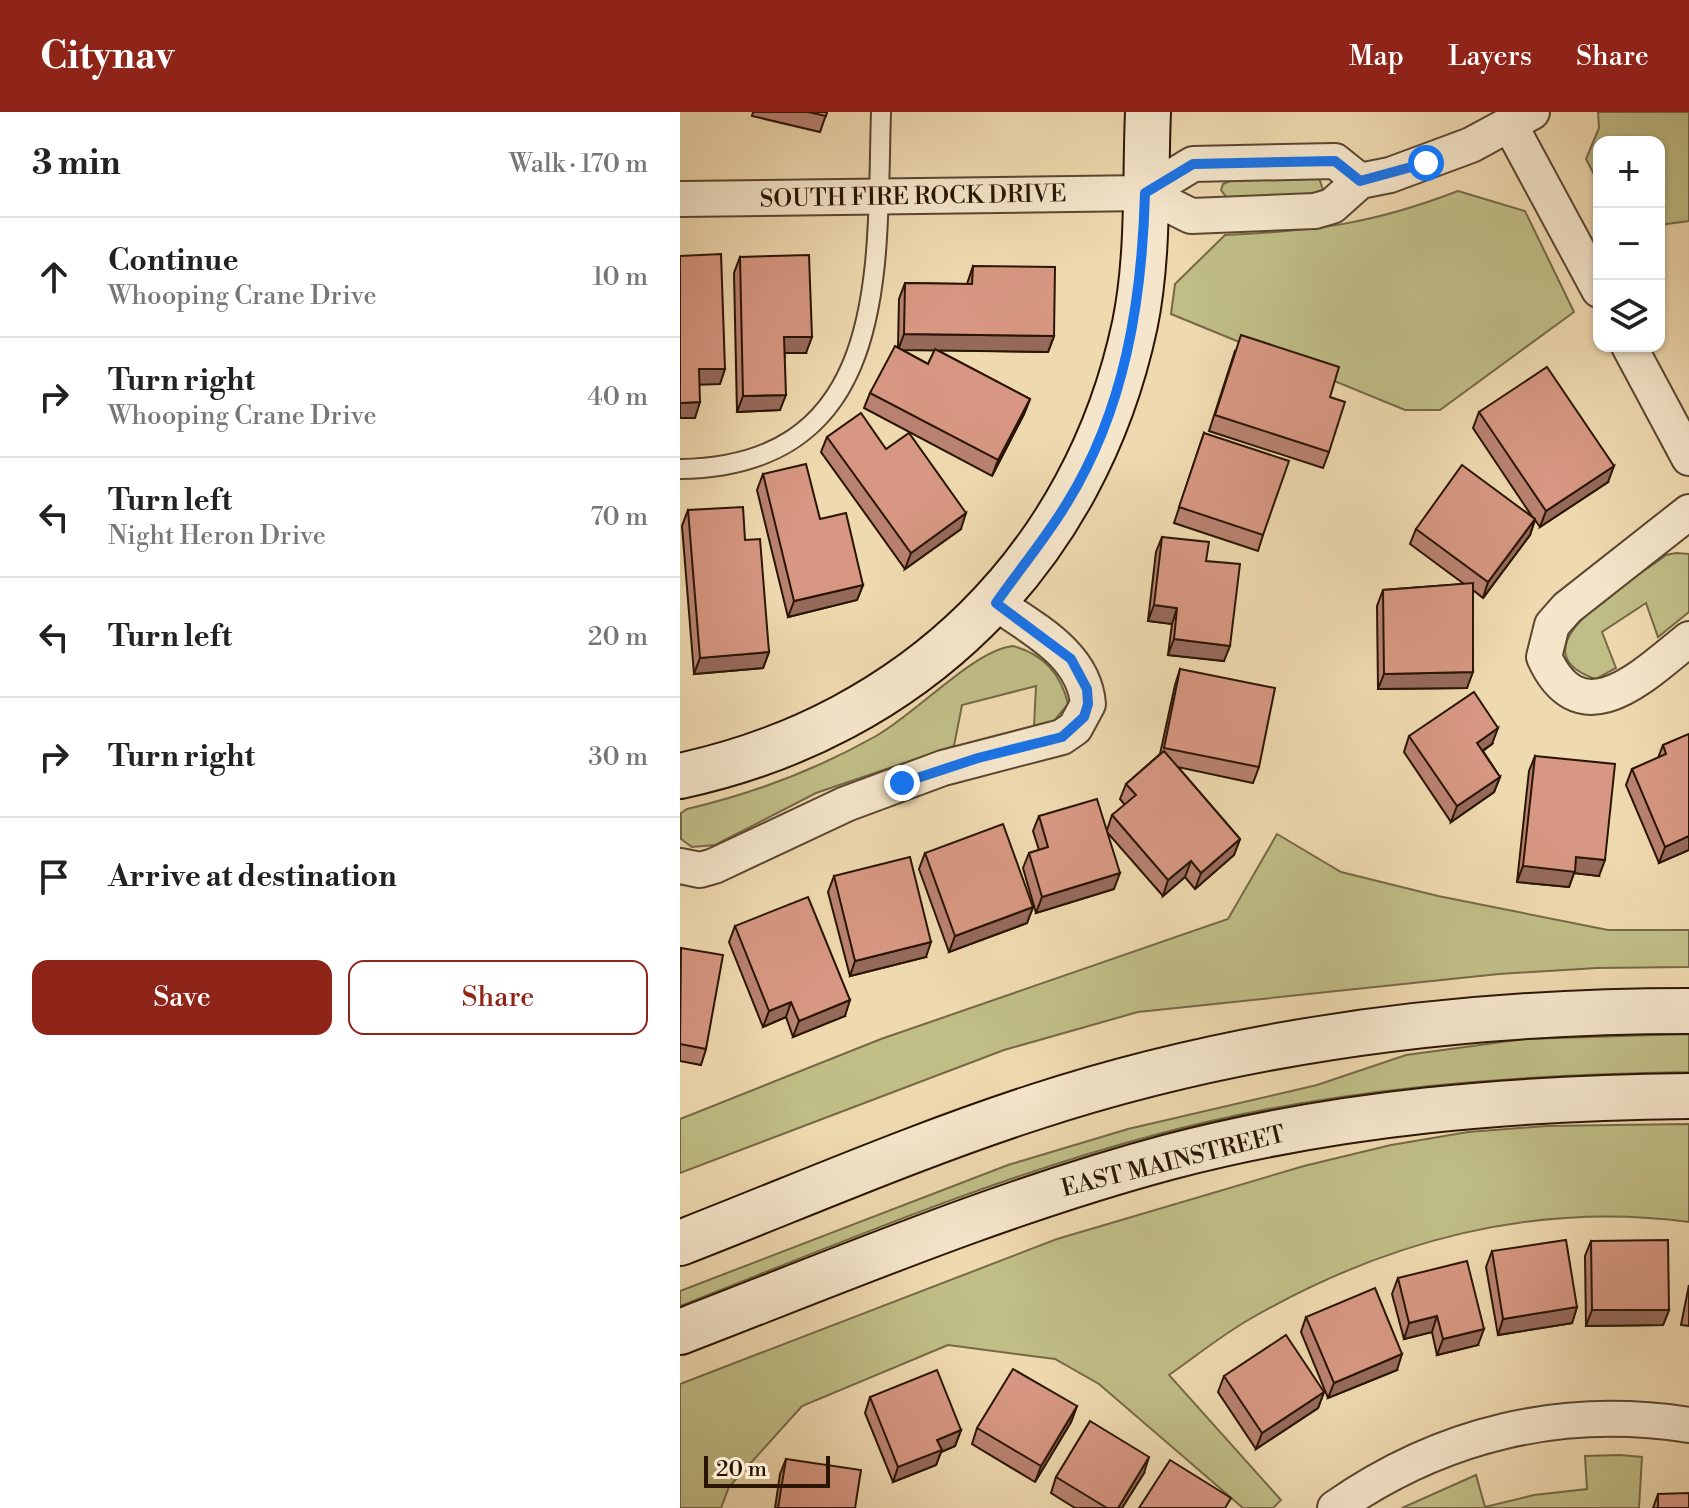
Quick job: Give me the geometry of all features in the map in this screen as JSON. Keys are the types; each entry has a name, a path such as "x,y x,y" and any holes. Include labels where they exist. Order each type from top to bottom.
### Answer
{"main road":[{"path":"680,776 749,759 841,721 945,648 996,603 1067,503 1115,395 1135,321 1148,112"},
{"path":"680,1243 1036,1107 1239,1053 1378,1030 1511,1016 1689,1011"},
{"name":"EAST MAINSTREET","path":"680,1332 981,1216 1156,1161 1230,1142 1418,1109 1540,1099 1689,1096"}],"street":[{"path":"1145,193 1191,216 1292,214 1332,206 1360,181 1426,163 1521,118 1594,280"},
{"path":"1145,193 1193,164 1335,161 1360,181"},
{"name":"SOUTH FIRE ROCK DRIVE","path":"680,199 1145,193"},
{"path":"1632,352 1689,458"},
{"path":"1689,512 1567,608 1552,625 1544,657 1560,685 1572,694 1608,696 1625,688 1689,639"},
{"path":"680,866 700,870 714,866 846,804 943,768 1062,737 1075,728 1088,704 1080,671 1044,637 996,603"},
{"path":"1335,1508 1430,1453 1502,1430 1573,1418 1610,1416 1689,1425"}],"lane":[{"path":"680,469 719,466 771,450 811,424 835,398 853,368 862,339 878,239 881,112"}],"shaded area":[{"path":"1598,112 1689,112 1689,221 1665,224 1665,136 1596,136 1599,128"},
{"path":"1593,142 1593,172 1586,159"},
{"path":"1319,178 1323,190 1312,194 1227,198 1221,190 1223,184 1235,179"},
{"path":"1458,191 1525,211 1574,312 1440,410 1405,410 1171,314 1175,284 1225,235 1343,224 1398,211"},
{"path":"1689,554 1689,612 1658,637 1646,603 1602,632 1616,668 1596,679 1572,666 1565,651 1571,633 1586,616 1666,555"},
{"path":"1013,646 1042,660 1061,683 1068,704 1054,721 1034,727 1036,686 962,705 954,746 816,793 715,845 692,847 681,839 681,813 687,809 737,796 831,760 892,726 963,670 998,650"},
{"path":"1277,834 1341,872 1438,896 1608,930 1689,930 1689,967 1499,974 1138,1012 1004,1050 680,1173 680,1119 881,1039 1228,919"},
{"path":"1689,1034 1689,1072 1553,1077 1418,1087 1284,1106 1151,1136 972,1193 680,1306 680,1291 1008,1165 1128,1129 1317,1085 1406,1055 1524,1039"},
{"path":"1689,1124 1689,1222 1631,1217 1574,1217 1462,1233 1407,1248 1301,1292 1240,1325 1169,1375 1281,1500 1273,1508 1243,1508 1099,1384 1055,1359 948,1345 802,1406 729,1487 721,1508 680,1508 680,1384 1057,1239 1304,1166 1391,1145 1468,1132 1546,1126"},
{"path":"1585,1456 1642,1457 1639,1508 1402,1508 1476,1475 1485,1507 1534,1495 1587,1489"}],"building":[{"path":"721,254 725,369 699,369 700,402 680,403 680,256"},
{"path":"809,255 812,337 784,337 786,395 743,396 740,257"},
{"path":"973,266 1055,267 1054,336 904,334 905,283 972,284"},
{"path":"1241,335 1339,367 1330,397 1345,402 1329,452 1215,415"},
{"path":"895,346 928,364 935,349 1030,399 998,460 870,393"},
{"path":"1547,367 1614,466 1546,511 1479,412"},
{"path":"861,413 886,449 909,433 966,513 911,553 827,437"},
{"path":"1204,433 1289,461 1263,535 1179,507"},
{"path":"806,464 820,519 846,513 863,585 794,601 763,474"},
{"path":"1462,465 1535,519 1488,582 1416,529"},
{"path":"743,507 745,540 760,539 769,652 700,658 688,510"},
{"path":"1162,537 1209,542 1206,561 1240,564 1230,646 1174,639 1177,608 1154,605"},
{"path":"1473,583 1473,672 1384,674 1383,590"},
{"path":"1180,669 1275,688 1259,767 1164,748"},
{"path":"1474,692 1498,728 1477,743 1500,777 1457,806 1409,736"},
{"path":"1689,734 1689,836 1665,847 1632,769 1666,754 1663,745"},
{"path":"1164,751 1240,839 1201,873 1191,861 1168,880 1112,815 1136,795 1126,784"},
{"path":"1535,756 1615,764 1605,860 1576,857 1575,872 1523,866"},
{"path":"1097,799 1120,873 1042,897 1029,853 1048,847 1039,816"},
{"path":"1003,824 1033,907 955,936 925,853"},
{"path":"910,857 931,942 855,961 834,876"},
{"path":"808,897 850,1000 799,1021 791,1002 769,1011 735,926"},
{"path":"681,948 723,955 706,1049 680,1044"},
{"path":"1566,1240 1577,1307 1503,1319 1492,1251"},
{"path":"1668,1240 1669,1310 1592,1310 1591,1241"},
{"path":"1467,1261 1484,1329 1443,1339 1437,1316 1409,1323 1398,1278"},
{"path":"1375,1288 1402,1354 1334,1383 1306,1317"},
{"path":"1286,1335 1324,1392 1262,1433 1224,1376"},
{"path":"1013,1369 1077,1406 1041,1466 977,1428"},
{"path":"937,1370 961,1430 937,1440 942,1450 898,1467 870,1397"},
{"path":"1090,1421 1149,1457 1118,1508 1107,1508 1056,1477"},
{"path":"786,1459 861,1470 855,1508 778,1508"},
{"path":"1170,1460 1231,1498 1225,1508 1139,1508"},
{"path":"1689,1493 1689,1508 1658,1508 1658,1494"}],"route":[{"path":"902,783 943,768 1062,737 1084,717 1088,704 1087,689 1071,659 996,603 1067,503 1115,395 1135,321 1141,280 1145,193 1193,164 1335,161 1360,181 1426,163"}]}
